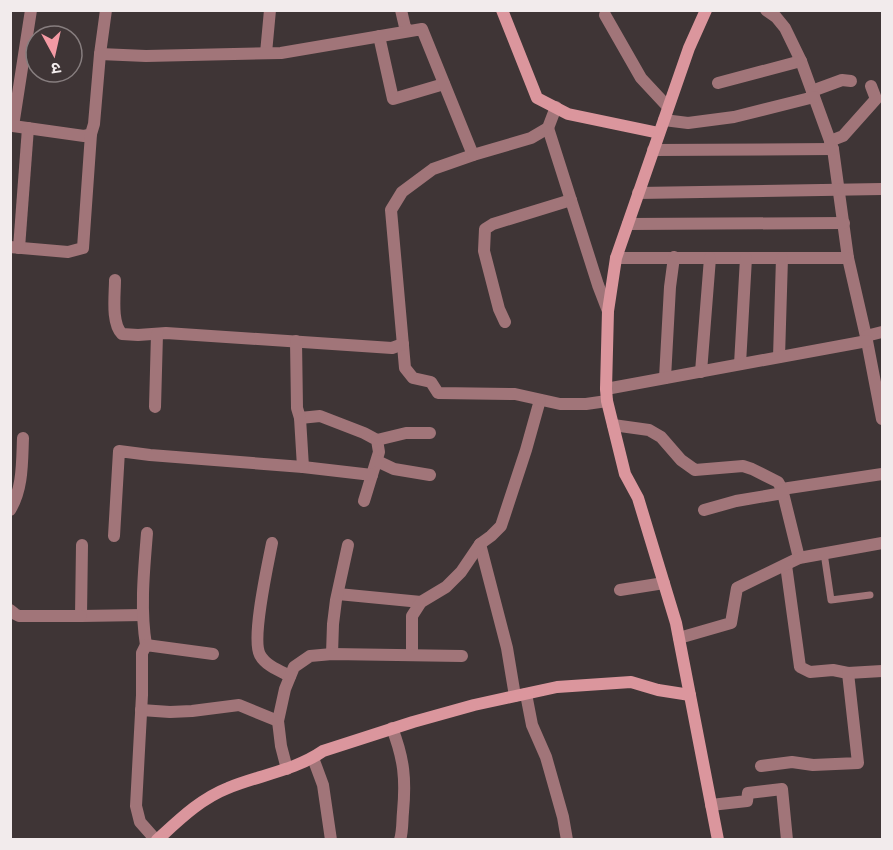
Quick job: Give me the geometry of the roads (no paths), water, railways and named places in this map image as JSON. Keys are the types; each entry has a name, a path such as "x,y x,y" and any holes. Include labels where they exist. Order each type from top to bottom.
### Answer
{"main road":[{"path":"502,10 537,98 568,114 659,133"},
{"path":"706,10 689,48 616,258 608,311 607,395 625,474 638,498 676,623 718,840"},
{"path":"156,840 192,808 227,788 287,769 323,751 392,728 474,705 557,687 631,682 658,690 690,695"}],"street":[{"path":"31,10 12,125 84,136 91,134"},
{"path":"28,128 15,248 68,252 83,248 91,134 106,10"},
{"path":"266,53 270,10"},
{"path":"401,10 405,27 409,31"},
{"path":"766,10 785,28 801,61 832,145 848,258 866,338 878,373 882,419"},
{"path":"605,15 641,78 666,113 688,123 735,117 813,94 842,80 851,81"},
{"path":"100,54 146,56 281,53 422,29 473,155"},
{"path":"379,36 393,99 444,84"},
{"path":"718,83 801,61"},
{"path":"653,150 832,145 876,99 871,86"},
{"path":"556,107 548,128 608,311"},
{"path":"548,128 531,138 433,169 402,192 391,210 405,368 413,378 430,382 438,393 515,394 560,404 586,404 607,395 665,378 779,357 866,338 882,332"},
{"path":"638,193 882,189"},
{"path":"505,322 499,309 484,251 485,230 493,224 571,200"},
{"path":"628,224 844,224"},
{"path":"665,378 674,257"},
{"path":"616,258 848,258"},
{"path":"701,372 710,258"},
{"path":"740,364 746,258"},
{"path":"779,357 782,258"},
{"path":"114,280 115,319 117,329 122,334 166,333 392,348 403,344"},
{"path":"155,407 158,334"},
{"path":"296,341 297,408 300,418 303,467"},
{"path":"412,655 412,616 422,602 446,587 480,544 501,526 540,400"},
{"path":"300,418 320,416 376,440 406,433 430,434"},
{"path":"613,425 650,430 661,437 681,460 695,470 743,466 778,482 783,491 799,558"},
{"path":"10,510 15,502 21,477 23,438"},
{"path":"364,501 379,452 376,440"},
{"path":"114,536 119,451 372,475"},
{"path":"377,461 394,469 430,475"},
{"path":"704,510 783,491 882,474"},
{"path":"147,533 143,615 146,645 142,653 136,806 140,822 156,840"},
{"path":"272,543 257,634 259,654 270,666 290,676"},
{"path":"679,638 732,623 737,588 799,558 882,543"},
{"path":"480,544 507,648 521,695 546,757 567,840"},
{"path":"81,615 82,545"},
{"path":"332,654 333,624 348,545"},
{"path":"786,565 800,667 810,672 882,671"},
{"path":"620,590 664,583"},
{"path":"338,594 422,602"},
{"path":"10,610 19,616 143,615"},
{"path":"146,645 213,654"},
{"path":"287,769 278,721 285,689 294,667 310,656 332,654 462,656"},
{"path":"761,766 792,762 813,765 858,763 848,673"},
{"path":"141,710 192,711 238,705 278,721"},
{"path":"392,728 400,750 405,777 400,840"},
{"path":"313,758 323,785 331,840"},
{"path":"711,805 747,801 748,793 782,789 787,840"}],"lane":[{"path":"824,553 831,600 870,595"}]}
